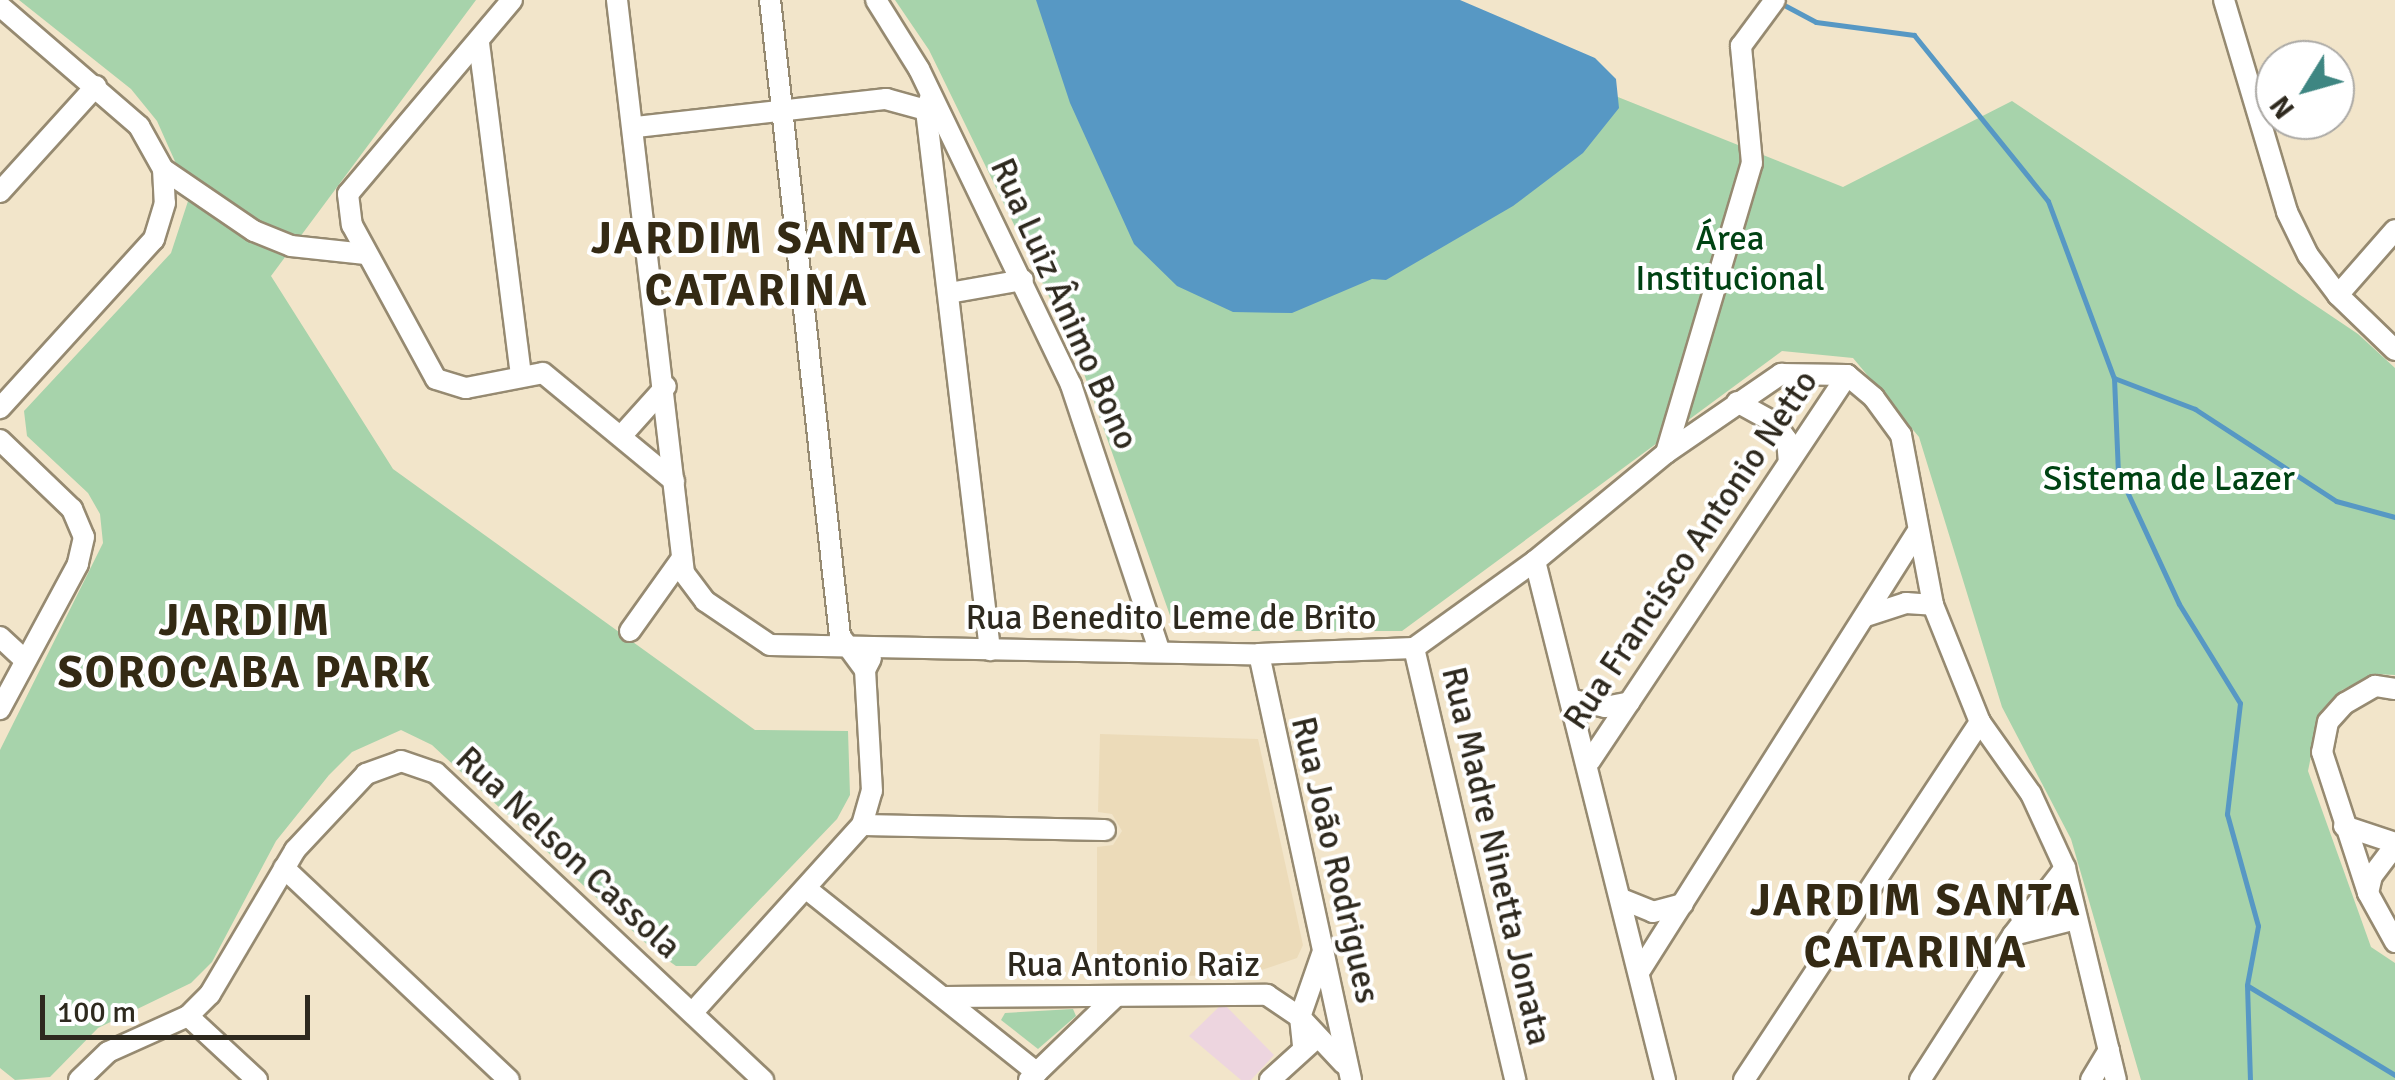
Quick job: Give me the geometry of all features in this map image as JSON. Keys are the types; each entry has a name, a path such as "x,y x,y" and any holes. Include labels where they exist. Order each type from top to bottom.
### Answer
{"street":[{"path":"512,0 479,44 348,194 352,225 436,379 466,388 520,374 559,381 674,481"},
{"path":"617,0 636,127 682,558 692,588 654,600"},
{"path":"770,0 847,651"},
{"name":"Rua Luiz Ânimo Bono","path":"876,0 919,70 929,103 960,153 1022,280 1100,461 1159,650"},
{"path":"1666,452 1752,163 1740,46 1775,0"},
{"path":"2224,0 2288,212 2308,256 2338,296 2395,350"},
{"path":"0,6 139,126 163,170 165,202 154,239 0,408"},
{"path":"479,44 520,374"},
{"path":"886,99 919,70"},
{"path":"0,192 96,86"},
{"path":"636,127 886,99 929,103 990,650"},
{"path":"937,186 960,153"},
{"path":"163,170 254,231 292,246 366,254"},
{"path":"2338,296 2395,230"},
{"path":"949,293 1022,280"},
{"name":"Rua Benedito Leme de Brito","path":"692,588 770,645 847,651 870,660 990,650 1259,654 1414,648 1535,561 1666,452 1781,374 1847,375"},
{"path":"1847,375 1874,398 1901,435 1916,534 1933,605 1980,722 2031,794 2066,868 2116,1080"},
{"name":"Rua Francisco Antonio Netto","path":"1590,761 1847,375"},
{"path":"623,434 666,386"},
{"path":"1737,402 1774,423 1787,440 1788,462"},
{"path":"0,440 72,509 84,537 78,564 0,709"},
{"path":"1641,968 1916,534"},
{"path":"630,631 682,558"},
{"path":"1535,561 1590,761 1665,1080"},
{"path":"1866,616 1906,602 1933,605"},
{"path":"0,637 26,660"},
{"name":"Rua Madre Ninetta Jonata","path":"1414,648 1515,1080"},
{"name":"Rua João Rodrigues","path":"1259,654 1323,952 1331,1032 1345,1068"},
{"path":"693,1012 808,890 862,825 872,791 870,660"},
{"path":"2385,688 2344,703 2328,722 2322,752 2368,893 2395,942"},
{"path":"1573,700 1605,707 1630,702"},
{"path":"1744,1080 1980,722"},
{"name":"Rua Nelson Cassola","path":"79,1080 108,1052 188,1016 210,994 284,868 366,774 382,764 419,763 763,1080"},
{"path":"862,825 1104,830"},
{"path":"2344,826 2395,844 2372,876 2368,893"},
{"path":"284,868 508,1080"},
{"path":"1920,1080 2013,934 2066,868"},
{"path":"808,890 944,997 1033,1076 1116,996"},
{"path":"1624,900 1653,912 1683,904"},
{"path":"2013,934 2076,918"},
{"path":"1323,952 1300,1017 1331,1032"},
{"path":"1268,996 1315,975"},
{"name":"Rua Antonio Raiz","path":"944,997 1268,996 1300,1017 1302,1048"},
{"name":"Rua Antonio Raiz","path":"975,1023 976,1008 986,997"},
{"path":"188,1016 257,1080"},
{"path":"1270,1080 1302,1048 1331,1032"},
{"path":"1302,1048 1345,1068"},
{"path":"2091,1080 2109,1050"}],"shaded area":[{"path":"1100,734 1258,739 1303,945 1297,958 1247,975 1097,977 1097,847 1113,845 1122,831 1112,814 1098,812"},
{"path":"1223,1003 1274,1055 1251,1080 1241,1080 1189,1036"}],"green space":[{"path":"19,0 476,0 271,276 393,469 755,730 848,731 850,795 837,819 696,966 676,966 652,949 432,745 401,730 352,752 329,775 276,841 212,962 191,983 98,1028 50,1077 15,1080 0,1068 0,750 103,543 100,514 88,493 27,436 24,411 171,253 190,195 157,121 131,89"},
{"path":"895,0 1375,0 1843,187 2012,101 2358,334 2395,368 2395,675 2375,674 2342,690 2318,721 2308,771 2371,947 2395,963 2395,1080 2141,1080 2071,839 2002,707 1919,437 1853,358 1782,351 1402,631 1189,631 1172,621 1077,354 929,50"},
{"path":"1073,1009 1076,1016 1038,1049 1001,1020 1005,1013"}],"water":[{"path":"1036,0 1460,0 1595,58 1616,79 1619,108 1583,153 1513,206 1386,280 1372,279 1292,313 1233,312 1177,286 1134,244 1070,103"}],"waterway":[{"path":"1786,6 1816,22 1914,35 2048,201 2114,378 2195,409 2336,501 2395,517"},
{"path":"2114,378 2118,472 2179,604 2240,703 2227,814 2258,926 2247,985 2250,1080"},
{"path":"2248,986 2395,1075"}],"district":[{"name":"JARDIM SANTA CATARINA","path":"757,265"},
{"name":"JARDIM SOROCABA PARK","path":"245,647"},
{"name":"JARDIM SANTA CATARINA","path":"1916,927"}],"park label":[{"name":"Área Institucional","path":"1730,259"},
{"name":"Sistema de Lazer","path":"2169,479"}]}
